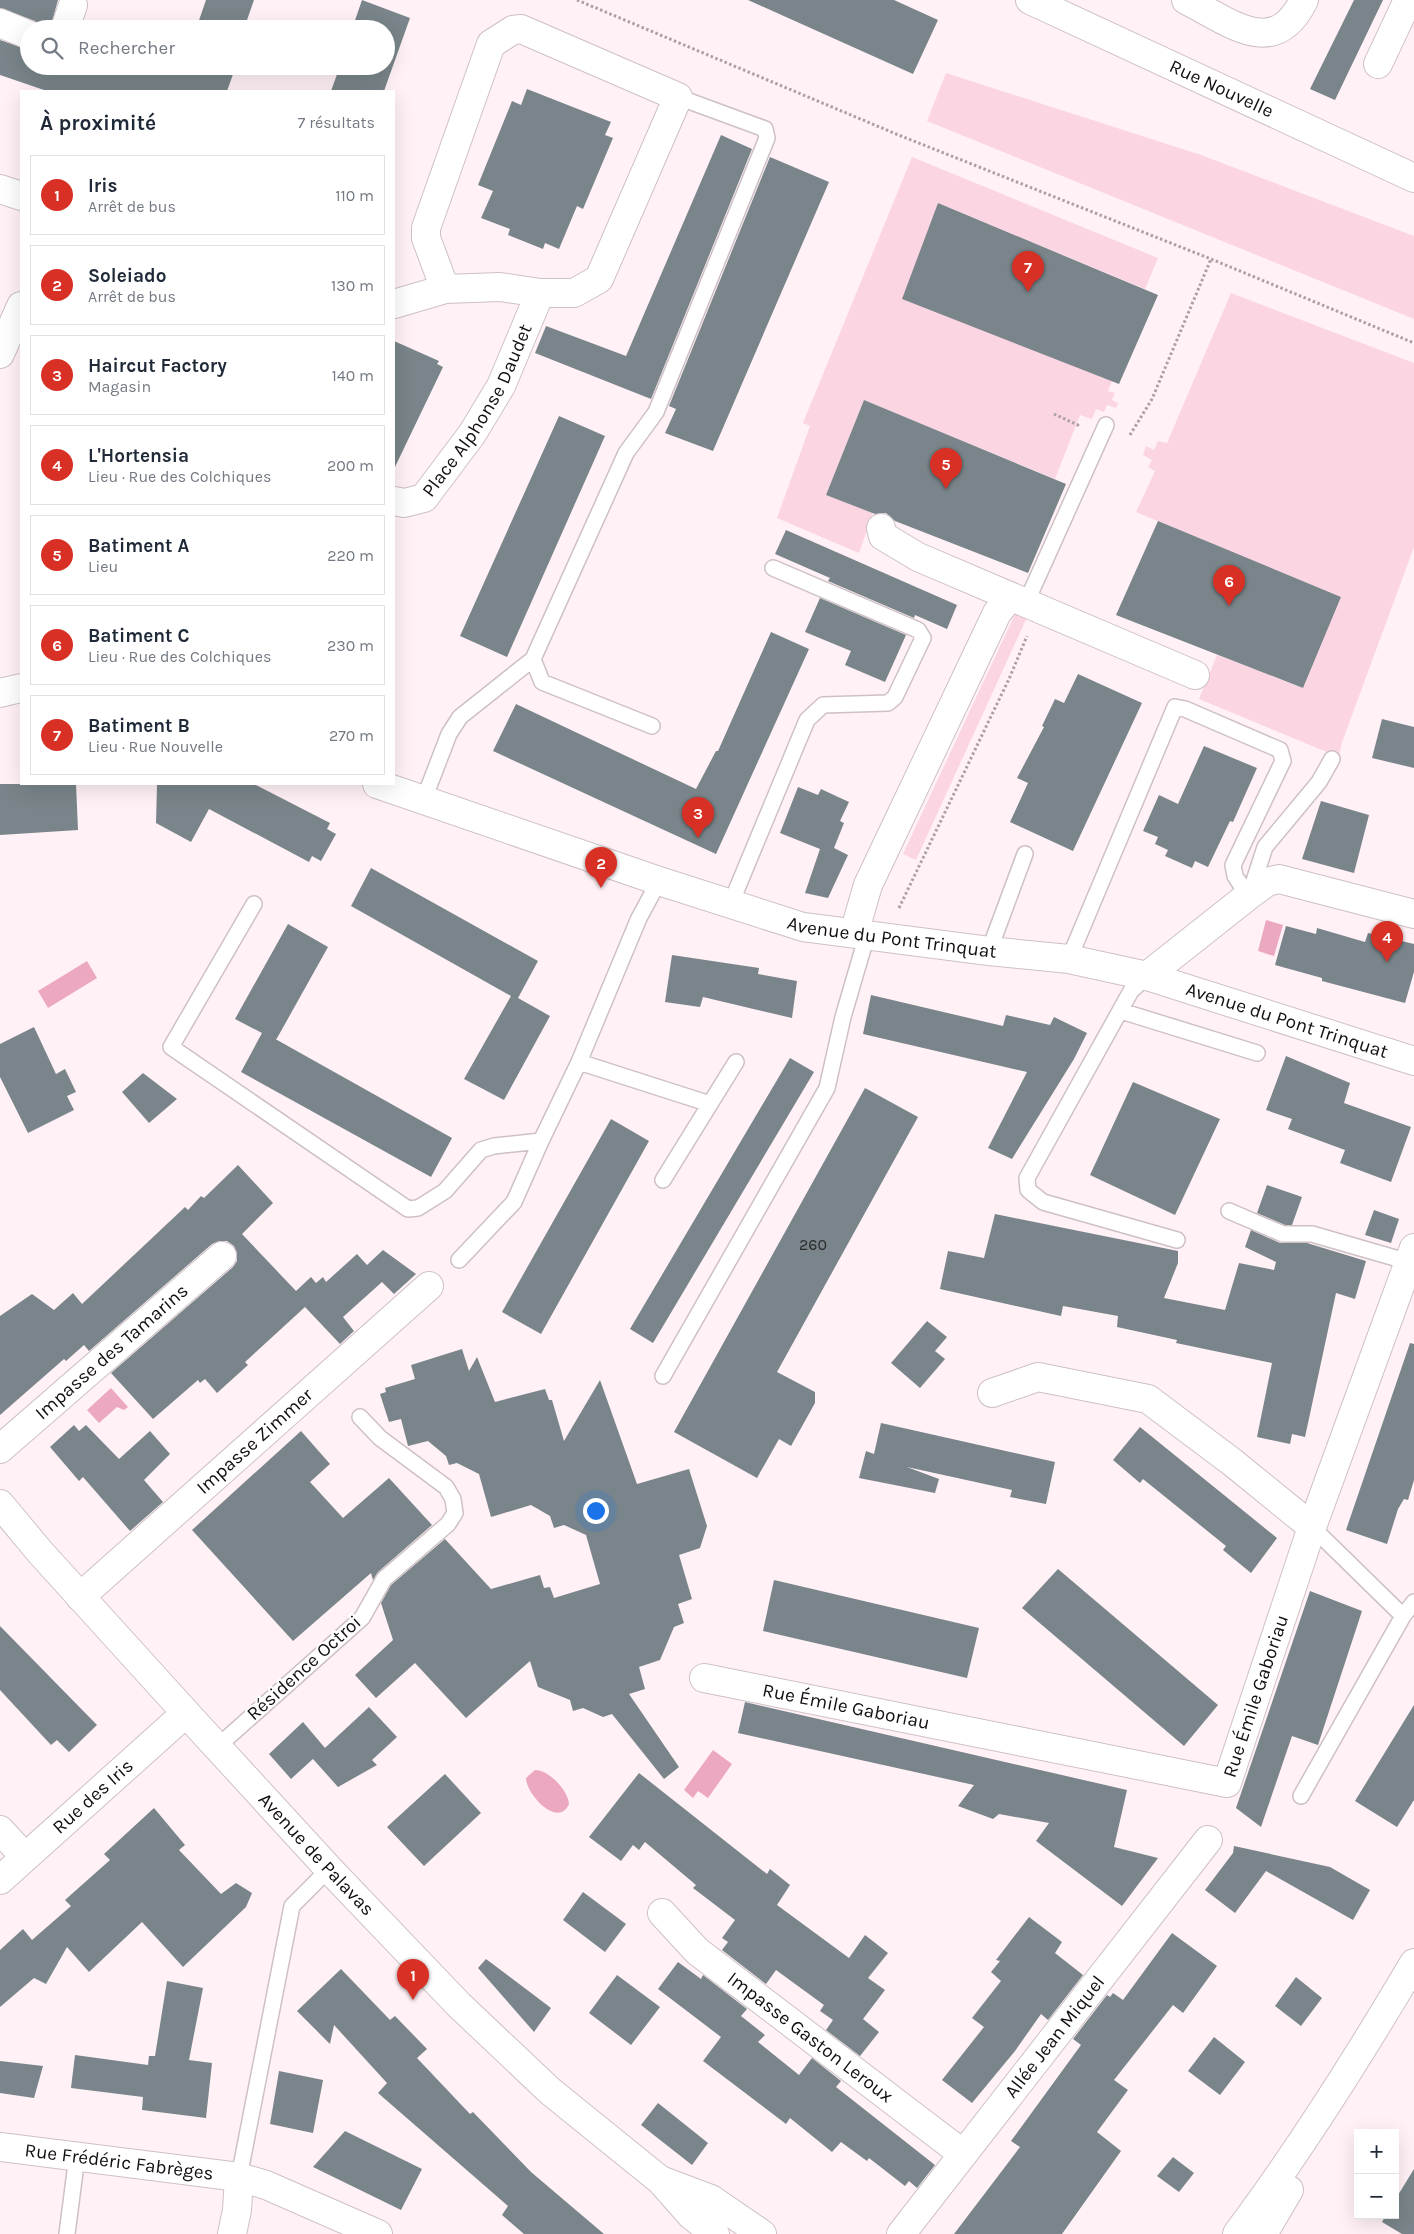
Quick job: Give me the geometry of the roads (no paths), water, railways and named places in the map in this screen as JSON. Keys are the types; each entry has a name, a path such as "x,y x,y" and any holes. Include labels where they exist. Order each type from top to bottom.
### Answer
{"street":[{"name":"Rue Nouvelle","path":"1030,0 1414,178"},
{"path":"1186,0 1249,32 1264,34 1278,31 1288,25 1297,15 1304,0"},
{"path":"1378,64 1408,0"},
{"path":"0,23 20,31"},
{"path":"445,289 426,238 426,228 491,44 513,30 521,29 678,97"},
{"name":"Place Alphonse Daudet","path":"395,304 445,289 500,287 540,293 574,292 599,280 678,97"},
{"path":"0,189 20,196"},
{"name":"Place Alphonse Daudet","path":"395,501 404,503 424,498 472,434 501,386 540,293"},
{"path":"0,354 20,308"},
{"path":"881,528 883,536 918,557 1195,675"},
{"path":"861,934 877,890 1006,617 1025,603"},
{"path":"0,693 20,688"},
{"name":"Avenue du Pont Trinquat","path":"380,785 659,881 803,927 989,951 1069,959 1147,976 1414,1061"},
{"path":"1147,976 1248,896 1267,882 1278,879 1414,914"},
{"name":"Rue Émile Gaboriau","path":"704,1678 1227,1783 1312,1527 1411,1255"},
{"name":"Impasse des Tamarins","path":"0,1449 222,1256"},
{"name":"Impasse Zimmer","path":"80,1597 429,1286"},
{"path":"992,1393 1038,1377 1148,1399 1232,1462 1312,1527"},
{"name":"Avenue de Palavas","path":"0,1504 80,1597 217,1747 329,1869 459,2005 550,2091 660,2180 691,2215 715,2234"},
{"name":"Rue des Iris","path":"0,1880 186,1713"},
{"path":"0,1830 25,1858"},
{"name":"Allée Jean Miquel","path":"901,2234 1208,1840"},
{"name":"Impasse Gaston Leroux","path":"662,1913 697,1951 963,2154"},
{"path":"1237,2234 1288,2164 1347,2076 1414,1963"},
{"path":"1263,2234 1319,2140 1347,2076"},
{"name":"Rue Frédéric Fabrèges","path":"0,2147 239,2178 266,2185 378,2234"},
{"name":"Rue Frédéric Fabrèges","path":"232,2234 237,2210 239,2178"},
{"name":"Avenue de Palavas","path":"660,2180 711,2199 762,2234"}],"lane":[{"path":"424,799 449,734 460,718 533,659 626,453 656,412 767,138 765,129 678,97"},
{"path":"1025,603 1106,424"},
{"path":"731,903 807,720 823,705 888,703 895,697 923,638 918,630 773,568"},
{"path":"533,659 542,682 652,726"},
{"path":"1069,959 1175,707 1185,709 1280,750 1283,761 1233,865 1236,876 1248,896"},
{"path":"1248,896 1256,879 1265,847 1319,782 1332,759"},
{"path":"989,951 1025,854"},
{"path":"459,1260 514,1202 579,1062 640,918 659,881"},
{"path":"254,904 171,1047 408,1208 418,1208 445,1191 481,1150 494,1146 541,1141"},
{"path":"663,1376 827,1088 861,934"},
{"path":"1147,976 1131,991 1027,1178 1028,1190 1043,1202 1177,1240"},
{"path":"1121,1012 1256,1053"},
{"path":"579,1062 710,1104"},
{"path":"663,1180 736,1062"},
{"path":"1229,1211 1283,1234 1312,1234 1411,1255"},
{"name":"Résidence Octroi","path":"217,1747 362,1618 384,1579 448,1524 455,1513 453,1499 446,1488 380,1438 360,1417"},
{"path":"1312,1527 1403,1616"},
{"path":"1301,1796 1403,1616 1414,1602"},
{"path":"239,2178 292,1906 329,1869"},
{"path":"67,2234 77,2156"}],"place":[{"name":"Batiment B","path":"1028,292"},
{"name":"Batiment A","path":"946,489"},
{"name":"Batiment C","path":"1229,606"},
{"name":"Haircut Factory","path":"698,838"},
{"name":"Soleiado","path":"601,888"},
{"name":"L'Hortensia","path":"1387,962"},
{"name":"Iris","path":"413,2000"}]}
